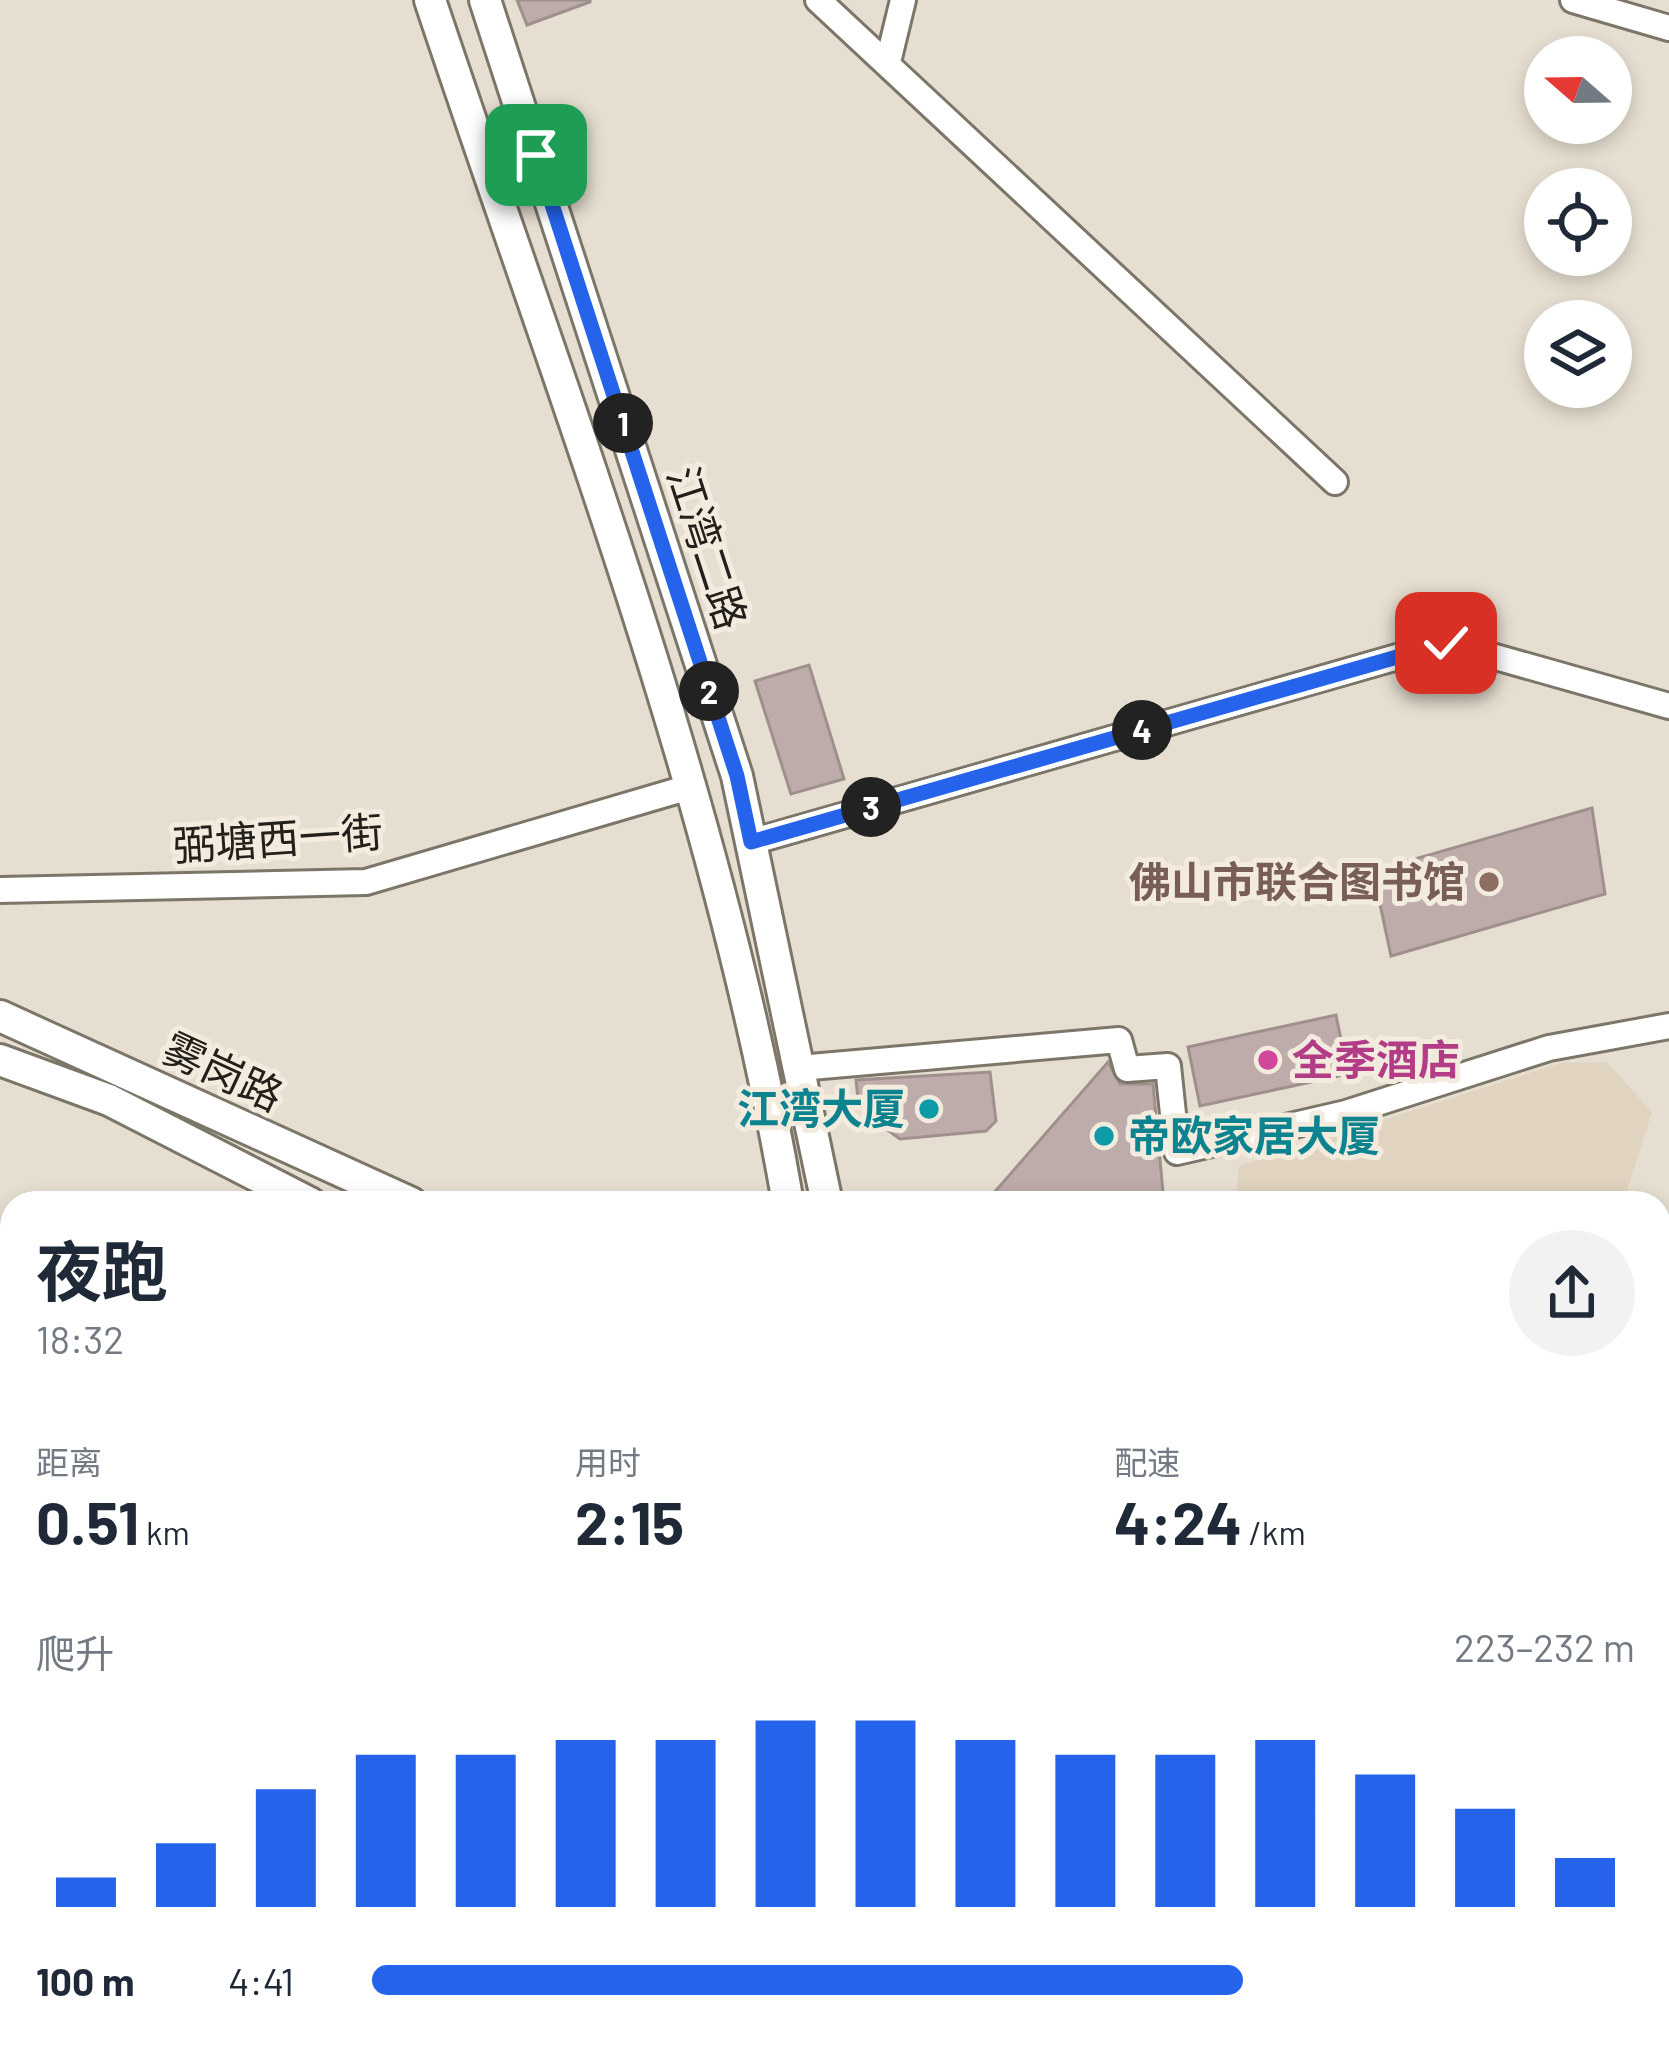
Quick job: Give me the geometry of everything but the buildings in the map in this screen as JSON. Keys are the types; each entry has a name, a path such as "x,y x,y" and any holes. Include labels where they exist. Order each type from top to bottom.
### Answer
{"main road":[{"path":"430,0 693,786 786,1191"},
{"name":"江湾二路","path":"485,0 737,776 824,1191"},
{"name":"雾岗路","path":"0,1016 385,1191"},
{"name":"雾岗路","path":"0,1060 109,1100 287,1191"},
{"path":"774,1191 780,1157"}],"street":[{"path":"818,0 1335,482"},
{"path":"888,62 903,0"},
{"path":"1573,0 1669,28"},
{"path":"751,842 1446,643 1669,706"},
{"name":"弼塘西一街","path":"0,890 366,882 693,786"},
{"path":"799,1068 1119,1040 1126,1069 1168,1066 1177,1152 1346,1113 1549,1048 1669,1026"}],"shaded area":[{"path":"1607,1062 1652,1112 1627,1191 1236,1191 1239,1166 1561,1063"}],"place":[{"name":"佛山市联合图书馆","path":"1489,882"},
{"name":"全季酒店","path":"1268,1060"},
{"name":"江湾大厦","path":"929,1109"},
{"name":"帝欧家居大厦","path":"1104,1136"}],"route":[{"path":"536,155 737,776 751,842 1446,643"}]}
